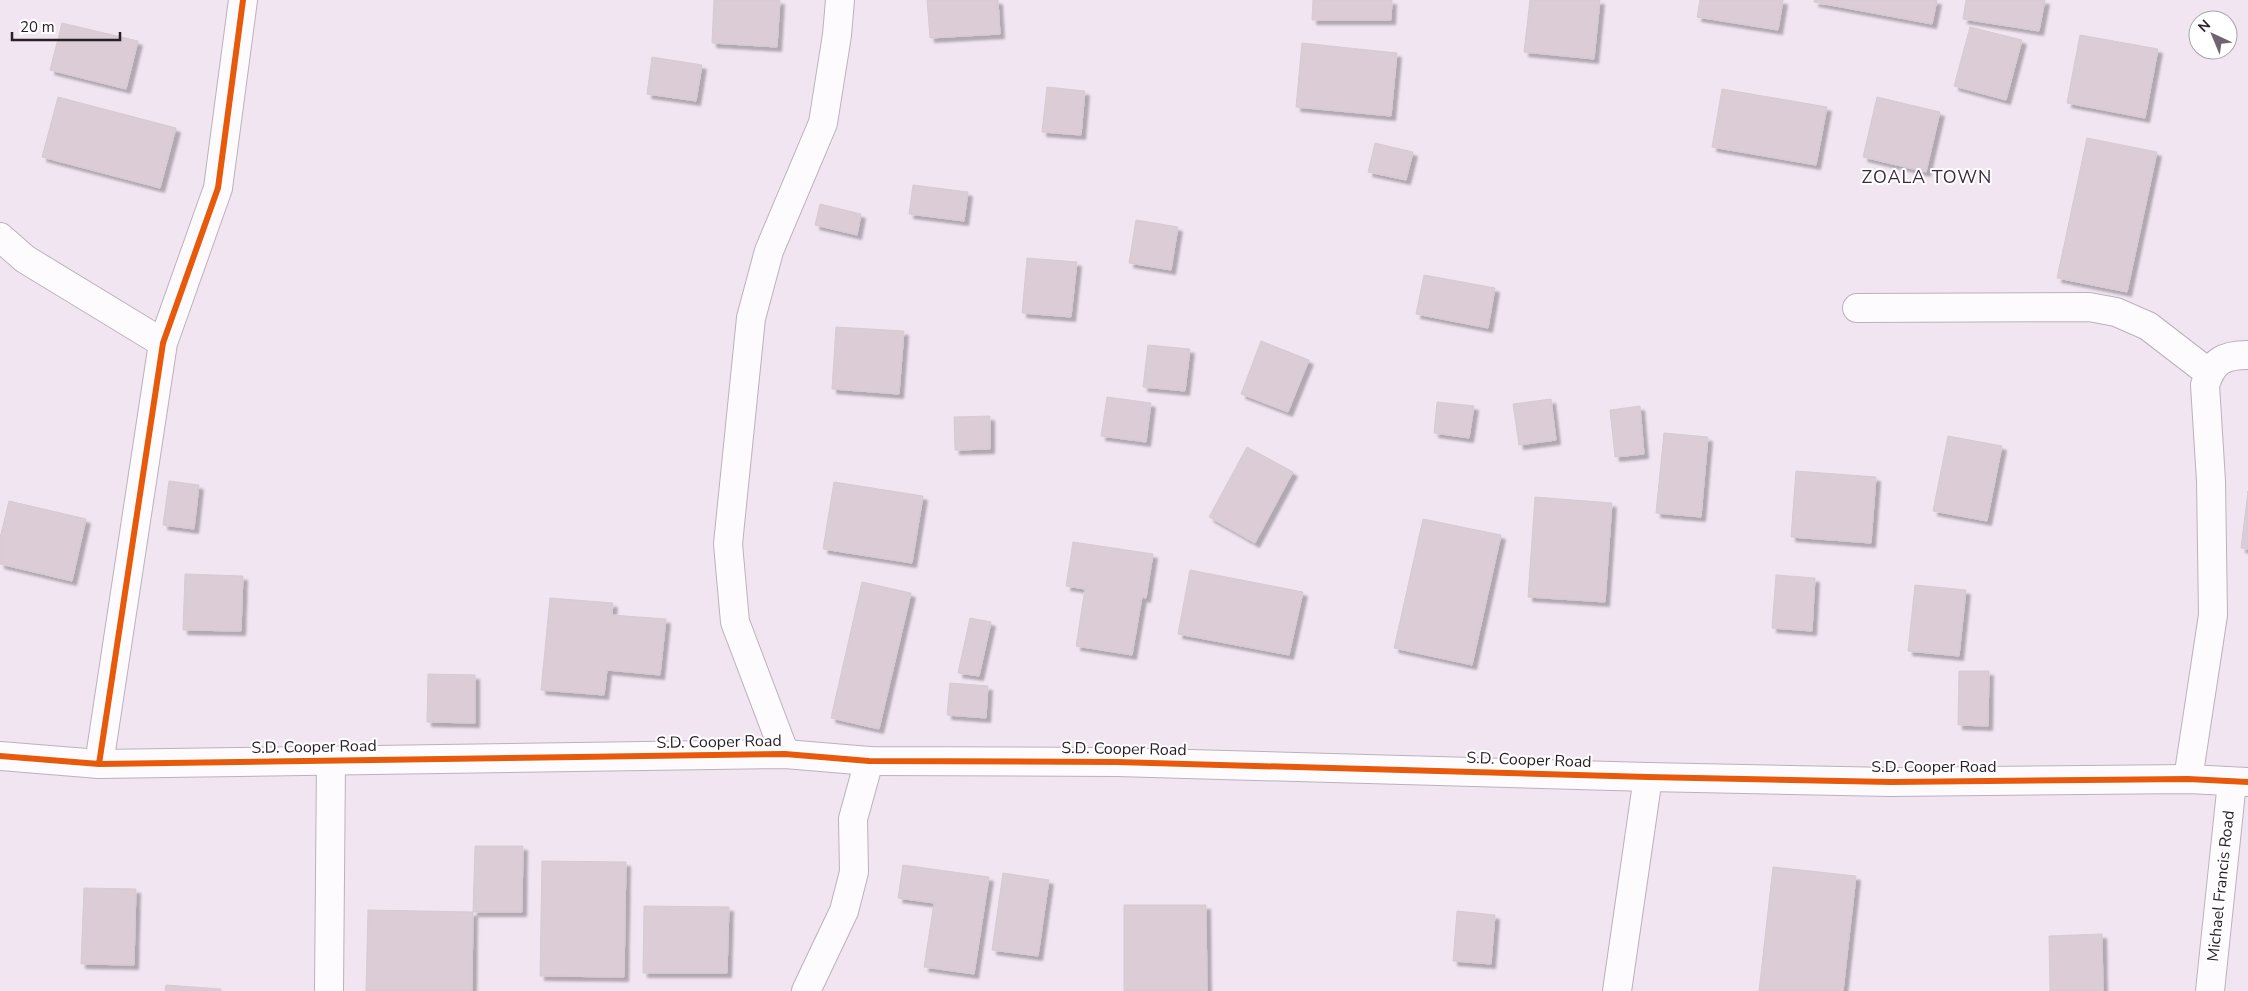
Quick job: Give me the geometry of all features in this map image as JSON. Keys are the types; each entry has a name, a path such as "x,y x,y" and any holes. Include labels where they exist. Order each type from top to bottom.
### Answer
{"street":[{"path":"99,764 163,343 218,188 243,0"},
{"path":"785,754 734,622 728,544 751,318 769,251 823,123 837,36 840,0"},
{"path":"0,237 25,259 163,343"},
{"path":"1857,308 2089,307 2116,312 2148,326 2209,373"},
{"path":"2188,779 2213,615 2211,481 2205,385 2209,373 2219,361 2232,355 2248,355"},
{"name":"S.D. Cooper Road","path":"0,756 99,764 785,754 869,761 1117,762 1891,782 2188,779 2240,782"},
{"path":"329,991 331,761"},
{"path":"806,991 844,911 854,872 853,819 869,761"},
{"path":"1617,991 1648,777"},
{"name":"Michael Francis Road","path":"2210,991 2240,782"}],"building":[{"path":"714,0 780,0 777,47 712,43"},
{"path":"927,0 998,0 1000,34 930,38"},
{"path":"1313,0 1392,0 1391,20 1312,20"},
{"path":"1530,0 1600,0 1594,59 1524,52"},
{"path":"1700,0 1783,0 1778,30 1697,17"},
{"path":"1814,0 1937,0 1932,24 1814,2"},
{"path":"1966,0 2045,0 2039,31 1963,19"},
{"path":"62,23 138,41 126,89 50,70"},
{"path":"1970,27 2022,40 2006,100 1954,86"},
{"path":"2080,35 2158,49 2145,118 2067,103"},
{"path":"1302,43 1397,53 1391,116 1296,107"},
{"path":"652,57 702,65 696,101 647,94"},
{"path":"1047,87 1085,91 1081,135 1042,132"},
{"path":"1722,89 1827,107 1816,165 1712,147"},
{"path":"58,97 176,128 160,188 42,157"},
{"path":"1877,97 1940,112 1926,172 1863,157"},
{"path":"2087,138 2157,152 2127,292 2057,278"},
{"path":"1375,143 1413,152 1406,180 1368,172"},
{"path":"913,185 968,192 964,221 909,214"},
{"path":"820,204 861,214 857,235 815,225"},
{"path":"1136,220 1178,227 1171,270 1129,263"},
{"path":"1027,258 1077,262 1071,317 1022,313"},
{"path":"1424,275 1495,288 1488,328 1416,314"},
{"path":"836,327 904,331 899,394 832,389"},
{"path":"1261,341 1309,360 1288,412 1241,394"},
{"path":"1148,345 1190,349 1185,391 1143,387"},
{"path":"1107,397 1151,403 1146,442 1101,436"},
{"path":"1551,399 1556,440 1519,445 1513,404"},
{"path":"1437,402 1474,406 1469,438 1434,433"},
{"path":"1640,406 1644,454 1615,457 1610,410"},
{"path":"990,416 990,449 955,450 954,417"},
{"path":"1664,433 1708,437 1701,517 1656,513"},
{"path":"1948,436 2002,446 1987,521 1933,511"},
{"path":"1247,447 1293,472 1255,543 1209,517"},
{"path":"1796,471 1876,477 1871,543 1791,537"},
{"path":"169,481 199,485 194,529 163,525"},
{"path":"834,482 923,496 912,563 823,549"},
{"path":"2248,491 2248,549 2241,548"},
{"path":"1535,497 1612,503 1605,602 1528,597"},
{"path":"9,501 86,519 72,581 0,564 0,538"},
{"path":"1423,519 1501,535 1472,665 1394,648"},
{"path":"1073,542 1153,554 1146,598 1142,597 1132,655 1076,646 1085,589 1066,586"},
{"path":"1190,570 1303,592 1289,655 1178,634"},
{"path":"185,574 243,576 241,631 183,630"},
{"path":"1776,575 1815,578 1812,631 1772,628"},
{"path":"862,582 911,593 879,729 831,718"},
{"path":"1915,585 1966,590 1959,656 1908,651"},
{"path":"550,598 613,603 612,615 666,619 660,675 607,670 604,695 541,690"},
{"path":"970,618 991,622 979,676 958,673"},
{"path":"1959,671 1989,671 1988,726 1958,725"},
{"path":"428,674 475,675 475,723 427,722"},
{"path":"950,683 988,686 986,718 947,715"},
{"path":"475,846 523,846 522,912 473,912"},
{"path":"542,861 626,862 624,977 540,976"},
{"path":"903,865 989,877 974,974 924,967 934,903 898,898"},
{"path":"1773,867 1856,876 1843,991 1759,991"},
{"path":"1003,873 1049,880 1038,956 992,950"},
{"path":"84,888 136,889 134,965 81,964"},
{"path":"1124,905 1206,905 1207,991 1124,991"},
{"path":"644,906 729,907 727,973 643,973"},
{"path":"368,910 473,912 472,991 366,991"},
{"path":"1457,911 1495,915 1491,964 1453,961"},
{"path":"2102,934 2103,991 2050,991 2049,936"},
{"path":"166,985 221,989 221,991 165,991"}],"cycle path":[{"path":"99,764 163,343 218,188 243,0"},
{"path":"0,756 99,764 785,754 869,761 1117,762 1891,782 2188,779 2248,782"}],"district":[{"name":"ZOALA TOWN","path":"1927,177"}]}
